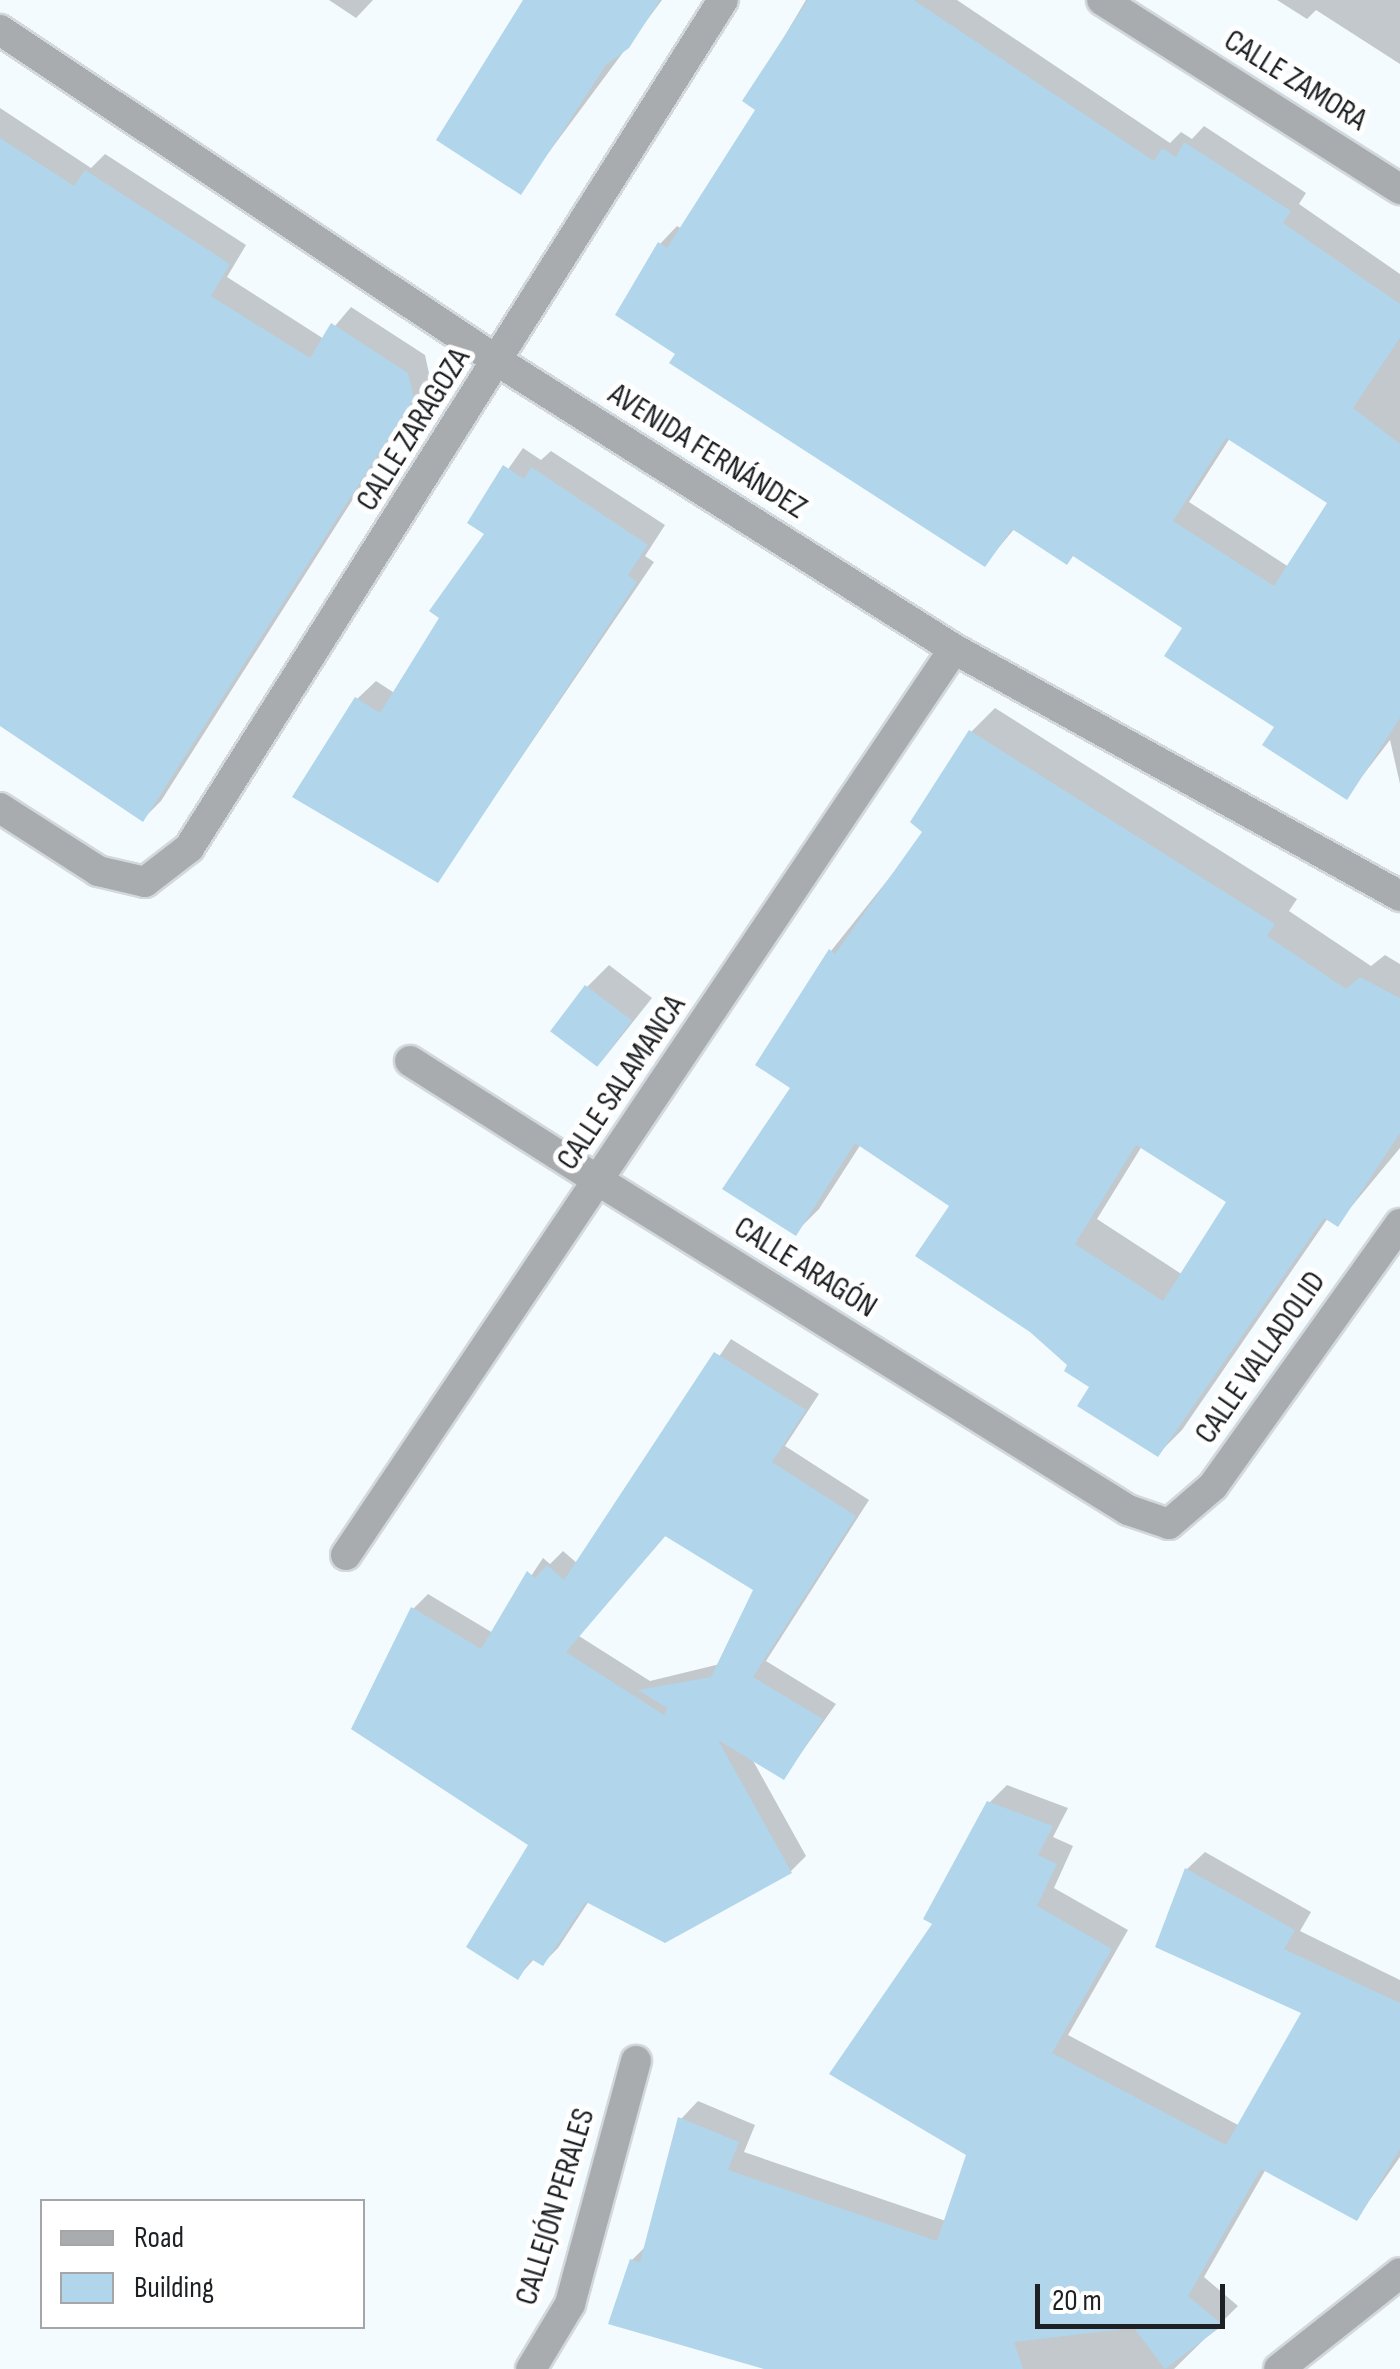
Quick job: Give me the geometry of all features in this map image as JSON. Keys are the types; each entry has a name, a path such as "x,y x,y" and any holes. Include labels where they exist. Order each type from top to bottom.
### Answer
{"street":[{"name":"CALLE ZARAGOZA","path":"0,808 98,872 144,882 190,848 499,362 722,0"},
{"name":"CALLE ZAMORA","path":"1102,0 1400,189"},
{"name":"AVENIDA FERNÁNDEZ","path":"0,30 499,362 954,649 1400,896"},
{"name":"CALLE SALAMANCA","path":"346,1555 954,649"},
{"name":"CALLE ARAGÓN","path":"410,1061 1128,1510 1168,1524"},
{"name":"CALLE VALLADOLID","path":"1168,1524 1213,1486 1400,1224"},
{"name":"CALLEJÓN PERALES","path":"532,2369 570,2304 636,2061"},
{"path":"1279,2369 1400,2274"}],"building":[{"path":"523,0 660,0 629,48 606,65 521,195 436,140"},
{"path":"808,0 914,0 1154,161 1162,148 1176,157 1184,142 1291,211 1283,223 1400,304 1400,338 1353,408 1400,444 1400,718 1347,800 1262,745 1274,727 1164,656 1182,628 1073,556 1067,565 1012,529 985,567 669,363 675,354 615,315 658,242 667,248 755,110 742,101","holes":["1226,438 1327,503 1274,586 1173,521"]},
{"path":"0,138 74,186 85,170 230,264 211,296 310,358 331,323 408,373 414,398 143,822 0,726"},
{"path":"503,465 524,479 531,467 648,545 628,575 637,582 438,883 292,797 355,697 380,713 439,618 429,611 484,534 467,523"},
{"path":"969,730 1275,924 1267,936 1346,989 1360,977 1400,998 1400,1133 1338,1227 1324,1218 1158,1457 1077,1406 1089,1387 1064,1371 1067,1365 1030,1332 915,1256 949,1206 855,1143 796,1236 722,1189 790,1088 755,1065 829,949 835,954 922,832 910,822","holes":["1136,1145 1226,1202 1163,1301 1075,1244"]},
{"path":"585,985 632,1021 597,1067 550,1031"},
{"path":"714,1352 806,1410 772,1462 856,1516 753,1677 823,1719 784,1780 718,1740 792,1873 665,1943 586,1902 543,1966 531,1959 518,1980 466,1947 528,1845 351,1729 411,1607 481,1649 527,1571 535,1578 547,1565 564,1580","holes":["665,1536 753,1590 711,1677 638,1690 667,1708 664,1715 566,1652"]},
{"path":"987,1801 1053,1826 1038,1855 1057,1864 1037,1906 1112,1949 1052,2053 1226,2145 1301,2013 1155,1947 1185,1868 1295,1930 1284,1949 1400,2003 1400,2149 1357,2221 1261,2169 1188,2296 1223,2325 1165,2369 1134,2328 1014,2342 1023,2369 764,2369 608,2324 630,2259 640,2262 678,2117 739,2142 728,2170 937,2241 966,2155 829,2074 932,1924 923,1919"}]}
